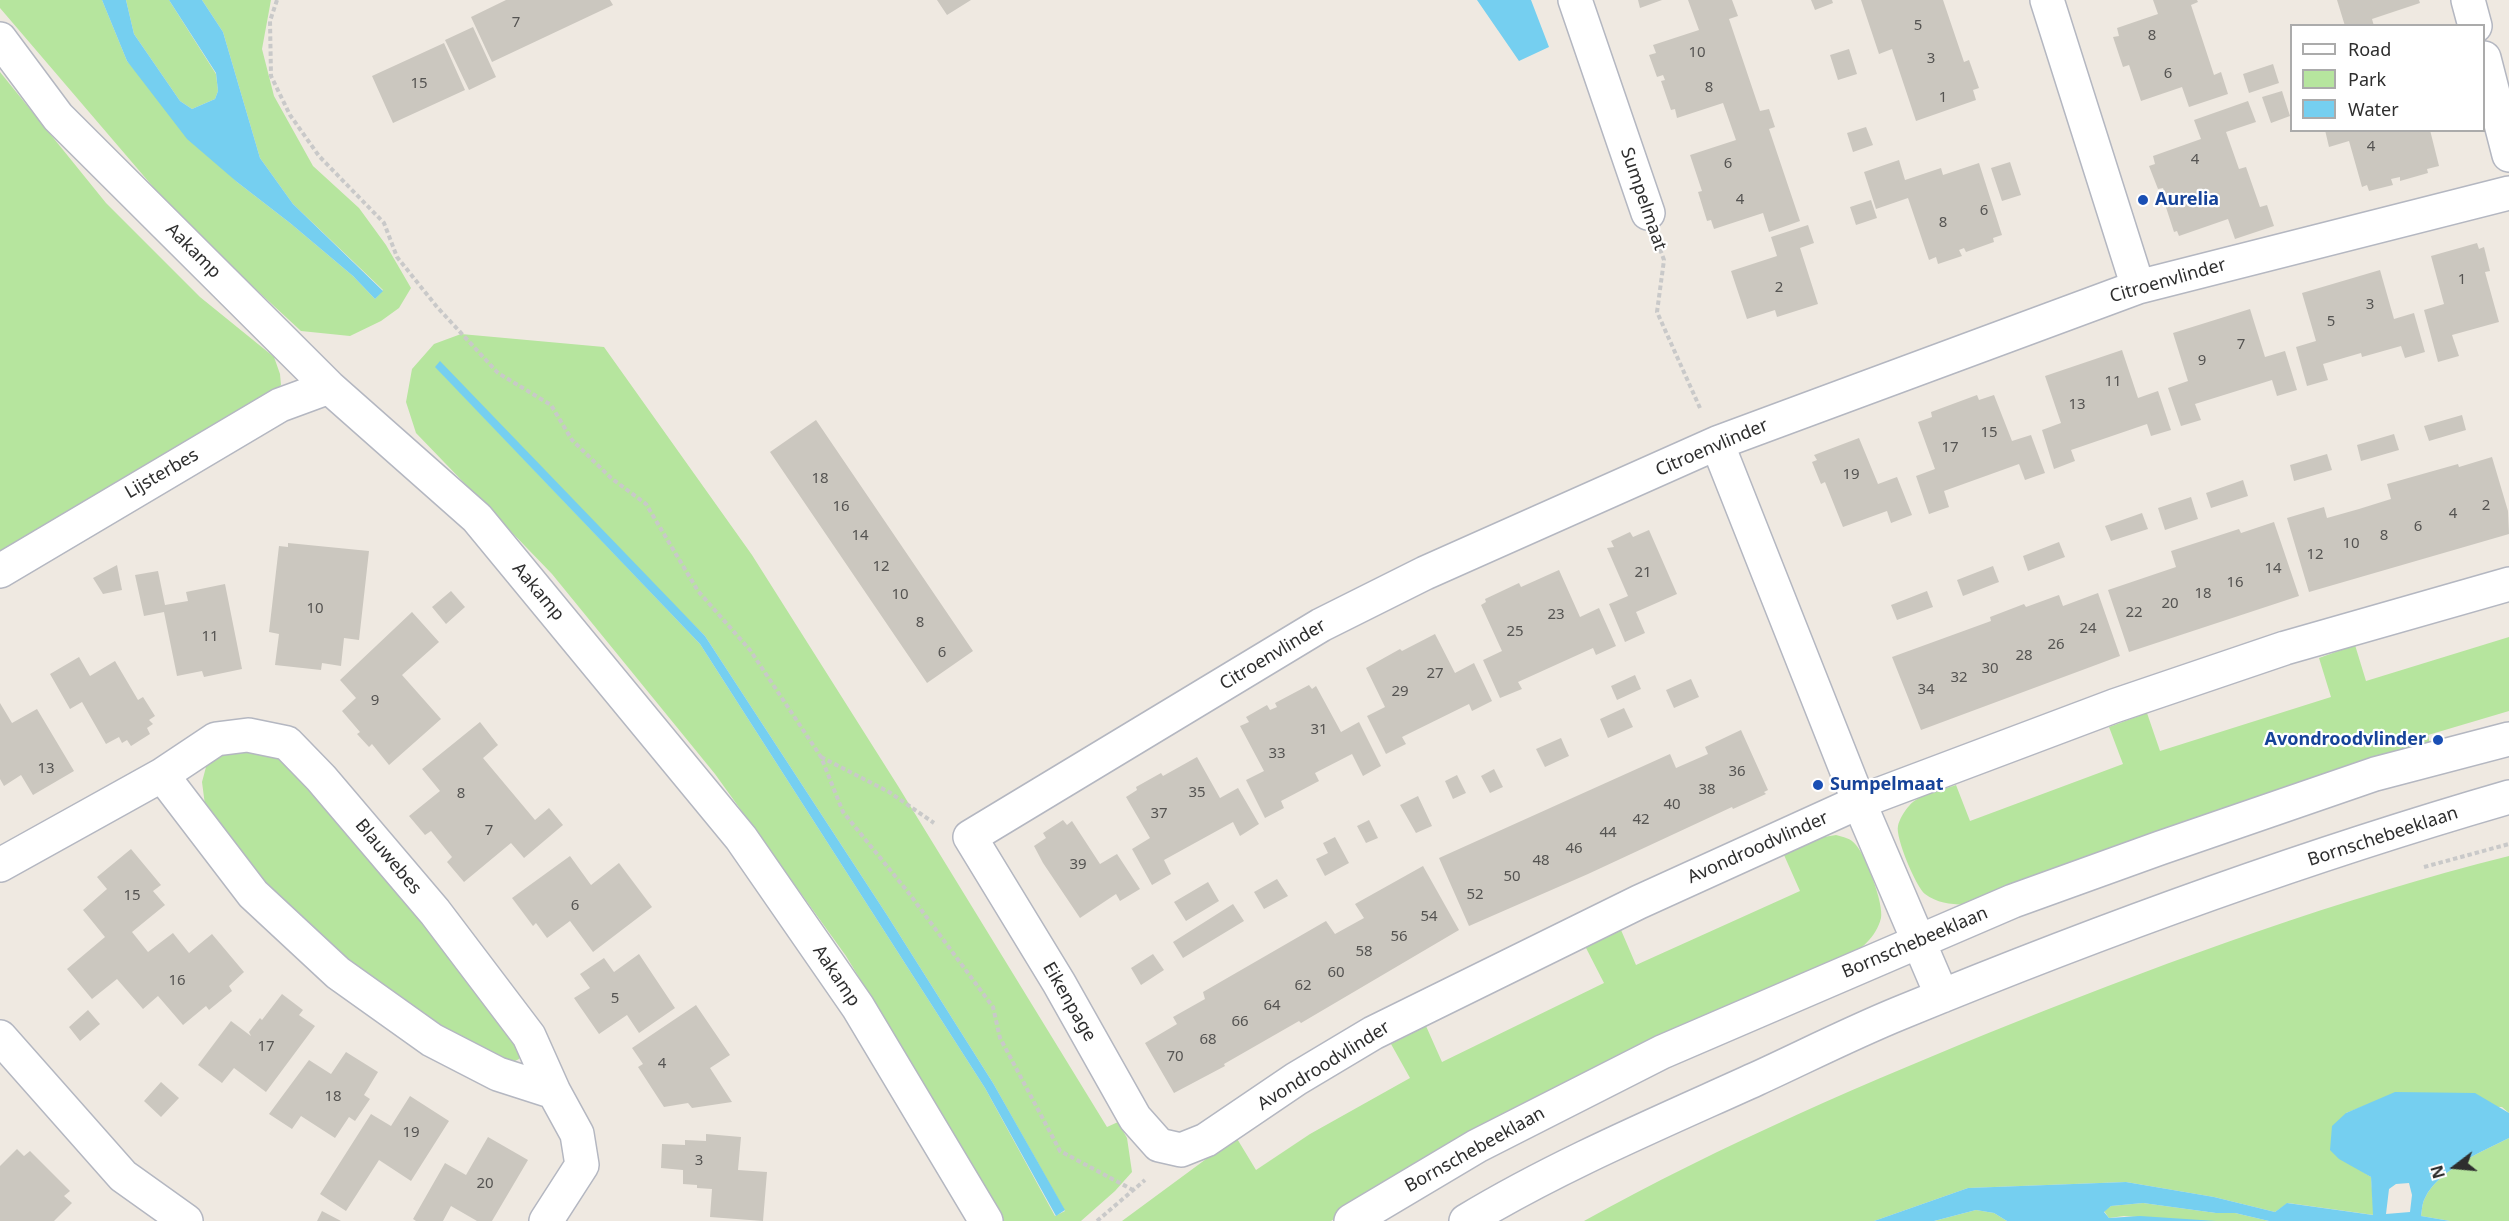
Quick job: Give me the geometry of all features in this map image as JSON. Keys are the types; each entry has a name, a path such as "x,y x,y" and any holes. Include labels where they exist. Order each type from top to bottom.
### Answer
{"street":[{"name":"Sumpelmaat","path":"1575,0 1648,213"},
{"path":"2047,0 2138,287"},
{"path":"2468,0 2474,24"},
{"name":"Aakamp","path":"0,39 58,117 329,387 477,518 741,838 858,1007 986,1221"},
{"path":"2485,62 2509,156"},
{"name":"Citroenvlinder","path":"970,837 1321,625 1425,573 1717,443 2138,287 2509,193"},
{"name":"Lijsterbes","path":"0,571 280,405 329,387"},
{"path":"1717,443 1859,802 1942,996"},
{"name":"Avondroodvlinder","path":"1180,1150 1206,1140 1296,1079 1373,1033 1628,908 1859,802 2114,706 2285,648 2509,584"},
{"name":"Blauwebes","path":"0,865 162,775 216,739 248,735 287,743 321,778 435,912 529,1036 554,1092 578,1134 582,1165 546,1221"},
{"name":"Bornschebeeklaan","path":"1351,1221 1477,1146 1662,1052 2013,901 2375,774 2509,739"},
{"path":"162,775 252,894 338,973 432,1040 498,1074 554,1092"},
{"name":"Bornschebeeklaan","path":"1466,1221 1500,1201 1675,1116 1942,996 2149,915 2509,797"},
{"name":"Eikenpage","path":"970,837 1059,983 1135,1118 1159,1145 1180,1150"},
{"path":"0,1037 123,1176 186,1221"}],"path":[{"path":"277,0 270,21 271,76 290,115 319,156 384,223 397,257 437,307 498,373 551,405 572,440 611,478 646,504 698,591 750,650 821,757 843,812 908,892 993,1007 1000,1038 1060,1150 1133,1190"},
{"name":"Sumpelmaat","path":"1648,213 1664,260 1657,312 1683,374 1717,443"},
{"path":"821,757 889,792 936,824 970,837"},
{"path":"2422,867 2509,844"},
{"path":"1097,1221 1180,1150"}],"green space":[{"path":"0,0 102,0 127,61 237,182 353,276 375,299 383,290 293,204 260,158 223,32 202,0 271,0 262,49 274,96 313,166 359,208 386,245 411,288 399,308 381,321 350,336 301,331 184,223 0,8"},
{"path":"126,0 169,0 216,74 218,91 215,99 192,109 180,101 134,34"},
{"path":"0,72 106,203 200,297 274,357 281,385 270,396 0,551"},
{"path":"461,334 604,347 752,555 898,786 1107,1127 1118,1122 1127,1138 1132,1172 1115,1191 1081,1221 1004,1221 1000,1217 952,1132 846,956 715,774 552,574 416,433 406,402 412,369 434,344","holes":["435,366 705,636 887,915 993,1083 1065,1211 1055,1216 985,1088 700,644"]},
{"path":"2509,637 2509,711 2428,735 2431,749 1979,904 1944,903 1925,894 1903,851 1898,832 1899,824 1907,808 1919,798 1956,785 1970,821 2123,764 2109,727 2147,713 2160,751 2331,697 2319,658 2355,645 2366,681"},
{"path":"228,751 278,753 346,824 512,1033 521,1055 519,1059 509,1064 416,1016 289,914 205,805 202,782 206,767"},
{"path":"1836,835 1852,841 1865,859 1881,911 1879,925 1872,937 1846,960 1377,1192 1331,1221 1122,1221 1236,1137 1256,1170 1310,1134 1410,1078 1391,1044 1426,1026 1442,1062 1604,983 1585,946 1621,930 1636,965 1800,891 1784,855 1824,837"},
{"path":"2509,856 2509,1113 2502,1107 2369,1104 2346,1113 2357,1168 2371,1177 2374,1215 2288,1203 2275,1212 2214,1197 2126,1182 1968,1188 1874,1221 1584,1221 1689,1166 1797,1115 2016,1022 2198,952 2322,910"},
{"path":"2509,1138 2509,1221 2450,1221 2421,1216 2425,1198 2431,1188 2450,1170"},
{"path":"2143,1203 2216,1213 2235,1213 2269,1221 2193,1221 2124,1216 2109,1218 2104,1211 2111,1206"},
{"path":"1976,1210 1994,1213 2007,1221 1934,1221"}],"water":[{"path":"102,0 126,0 134,34 180,101 192,109 215,99 218,91 216,73 169,0 202,0 223,32 260,158 293,204 383,291 375,299 353,276 187,139 127,61"},
{"path":"1477,0 1531,0 1549,47 1519,61"},
{"path":"440,361 705,636 887,915 993,1083 1065,1210 1056,1216 985,1088 700,644 435,367"},
{"path":"2395,1092 2475,1093 2509,1113 2509,1138 2462,1162 2431,1188 2424,1200 2421,1216 2450,1221 2269,1221 2235,1213 2216,1213 2143,1203 2111,1206 2104,1212 2109,1218 2140,1216 2216,1221 2007,1221 1994,1213 1976,1210 1934,1221 1874,1221 1968,1188 2126,1182 2214,1197 2275,1212 2287,1203 2373,1215 2371,1177 2339,1159 2330,1150 2332,1126 2346,1113","holes":["2409,1183 2412,1195 2410,1212 2386,1214 2389,1189 2396,1184"]}],"building":[{"path":"506,0 610,0 613,5 492,62 471,17"},
{"path":"937,0 971,0 947,15"},
{"path":"1638,0 1662,0 1640,8"},
{"path":"1688,0 1732,0 1738,16 1729,19 1760,111 1769,109 1775,127 1769,129 1800,221 1769,232 1763,213 1714,229 1711,220 1707,221 1698,192 1702,191 1690,155 1736,140 1723,103 1677,118 1675,109 1671,110 1661,81 1665,80 1663,75 1657,77 1649,55 1656,53 1653,45 1699,30"},
{"path":"1811,0 1832,0 1833,3 1815,10"},
{"path":"1861,0 1943,0 1964,62 1969,60 1979,88 1973,90 1976,100 1916,121 1892,49 1879,54"},
{"path":"2153,0 2197,0 2198,2 2191,5 2214,75 2221,72 2228,94 2189,107 2182,87 2141,101 2129,65 2123,67 2113,37 2119,36 2117,28 2158,14"},
{"path":"2337,0 2419,0 2420,3 2372,19 2373,24 2344,24"},
{"path":"473,27 496,77 469,90 445,40"},
{"path":"444,43 465,90 393,123 372,76"},
{"path":"1849,49 1857,74 1838,80 1830,55"},
{"path":"2273,64 2279,83 2249,93 2243,74"},
{"path":"2282,91 2290,116 2271,123 2262,97"},
{"path":"2248,101 2256,122 2226,132 2239,169 2246,167 2260,207 2267,205 2274,226 2235,239 2228,219 2179,236 2177,231 2174,232 2162,195 2165,194 2163,188 2158,189 2149,166 2155,164 2153,156 2201,139 2194,120"},
{"path":"1866,127 1873,145 1853,152 1847,133"},
{"path":"2325,132 2430,132 2439,166 2427,169 2428,173 2400,181 2400,177 2391,179 2393,185 2369,191 2367,185 2362,187 2349,141 2329,147"},
{"path":"1899,160 1905,180 1941,168 1943,175 1979,163 2002,235 1993,238 1994,242 1966,252 1964,248 1959,250 1962,256 1938,264 1936,257 1929,260 1908,198 1876,209 1864,172"},
{"path":"2010,162 2021,195 2002,201 1991,168"},
{"path":"1871,200 1877,218 1856,225 1850,207"},
{"path":"1808,225 1814,243 1800,248 1818,304 1777,317 1775,310 1747,319 1731,271 1777,256 1771,237"},
{"path":"2477,243 2479,249 2484,247 2490,271 2485,272 2499,322 2452,335 2459,356 2438,362 2424,310 2444,304 2431,256"},
{"path":"2380,270 2394,319 2414,313 2425,352 2405,358 2401,346 2362,357 2361,353 2323,364 2328,380 2307,386 2296,347 2316,341 2302,293"},
{"path":"2250,309 2265,357 2285,351 2297,390 2277,396 2272,380 2195,404 2201,420 2181,426 2168,388 2188,381 2173,333"},
{"path":"2122,350 2138,398 2158,391 2171,430 2151,436 2147,424 2071,450 2075,461 2054,469 2042,430 2061,423 2045,376"},
{"path":"1977,395 1979,400 1994,395 2012,441 2031,435 2045,473 2025,480 2019,464 1944,491 1949,507 1929,514 1916,476 1935,469 1918,422 1932,417 1931,412"},
{"path":"2462,415 2466,430 2429,441 2424,426"},
{"path":"816,420 973,651 927,683 770,452"},
{"path":"2394,434 2399,450 2361,461 2357,445"},
{"path":"1859,438 1878,484 1897,477 1912,515 1891,523 1887,511 1843,527 1825,482 1821,484 1812,462 1817,460 1814,455"},
{"path":"2327,454 2332,470 2294,481 2290,465"},
{"path":"2492,457 2508,511 2509,534 2309,592 2287,518 2324,507 2327,518 2359,509 2391,499 2387,484"},
{"path":"2243,480 2248,496 2211,508 2206,493"},
{"path":"2191,497 2198,519 2165,530 2158,508"},
{"path":"2142,513 2148,529 2111,541 2105,526"},
{"path":"2274,522 2299,596 2129,652 2108,590 2176,567 2171,551 2239,529 2241,533"},
{"path":"1649,530 1677,594 1636,612 1645,633 1625,642 1609,604 1628,596 1607,548 1614,547 1611,541 1630,532 1633,537"},
{"path":"2059,542 2065,557 2028,571 2023,556"},
{"path":"288,543 369,551 359,640 344,638 341,666 322,663 321,670 275,665 279,634 269,632 279,546 288,547"},
{"path":"117,565 122,590 103,594 93,578"},
{"path":"1993,566 1999,582 1963,596 1957,580"},
{"path":"1559,570 1580,617 1599,608 1616,646 1596,655 1593,648 1518,682 1522,689 1500,698 1483,660 1502,651 1481,605 1486,602 1485,599 1519,583 1521,587"},
{"path":"158,571 165,605 188,601 186,592 225,584 242,669 204,677 202,671 177,676 164,612 144,616 135,575"},
{"path":"451,591 465,607 446,624 432,607"},
{"path":"1927,591 1933,607 1897,620 1891,605"},
{"path":"2098,593 2120,656 1921,730 1892,657 1991,621 1990,617 2024,604 2026,607 2059,595 2063,606"},
{"path":"412,612 439,642 402,675 441,719 389,765 372,744 369,747 357,734 360,732 342,711 356,698 340,680"},
{"path":"1435,634 1455,673 1474,663 1492,701 1472,711 1469,704 1402,737 1406,744 1386,754 1367,716 1385,707 1366,668 1400,649 1402,651"},
{"path":"79,657 90,676 115,661 138,700 143,697 155,716 149,720 153,724 147,728 150,734 131,746 127,740 122,743 119,737 106,744 82,702 70,709 50,674"},
{"path":"1635,675 1641,689 1617,700 1611,686"},
{"path":"1691,679 1699,697 1674,708 1666,690"},
{"path":"1309,685 1312,689 1316,686 1341,732 1359,722 1381,766 1363,776 1352,754 1315,773 1319,781 1281,801 1284,808 1265,818 1246,780 1264,771 1240,726 1249,722 1246,717 1267,705 1270,710 1277,707 1275,703"},
{"path":"0,703 12,723 37,709 74,771 33,795 21,775 4,786 0,779"},
{"path":"1624,708 1633,727 1608,738 1600,719"},
{"path":"480,722 498,745 483,758 535,820 549,808 563,825 524,858 511,843 464,882 447,862 452,857 431,831 425,835 409,816 440,791 422,769"},
{"path":"1741,730 1768,790 1764,792 1766,794 1733,809 1732,807 1469,926 1439,858 1670,754 1676,768 1708,754 1705,747"},
{"path":"1561,738 1569,756 1545,767 1536,749"},
{"path":"1197,757 1220,798 1238,788 1259,824 1240,836 1233,822 1164,860 1171,874 1152,885 1132,849 1150,838 1126,797 1137,790 1136,787 1161,773 1163,776"},
{"path":"1494,769 1503,787 1490,793 1481,776"},
{"path":"1457,775 1466,793 1453,799 1445,781"},
{"path":"1418,796 1432,826 1416,833 1400,805"},
{"path":"1063,820 1067,825 1072,821 1100,864 1117,854 1140,889 1120,901 1116,894 1080,918 1034,846 1046,838 1043,833"},
{"path":"1369,820 1378,838 1366,843 1357,826"},
{"path":"1335,837 1349,863 1325,876 1316,859 1328,853 1323,843"},
{"path":"131,849 161,885 153,891 165,905 132,932 148,952 173,933 189,953 212,934 244,972 229,986 232,991 209,1010 206,1006 183,1025 158,996 143,1009 117,979 92,999 67,969 105,937 83,910 107,889 97,877"},
{"path":"570,856 591,885 619,863 652,907 593,952 570,921 547,938 536,923 533,926 512,898"},
{"path":"1423,866 1459,930 1301,1023 1299,1021 1224,1064 1225,1066 1174,1093 1145,1043 1177,1024 1173,1017 1205,999 1203,992 1326,921 1335,934 1364,918 1355,904"},
{"path":"1277,879 1288,896 1264,909 1254,892"},
{"path":"1208,882 1219,901 1186,921 1174,902"},
{"path":"1233,904 1244,921 1183,958 1173,942"},
{"path":"639,954 675,1008 639,1033 627,1015 599,1034 574,998 590,988 580,974 604,958 614,972"},
{"path":"1153,954 1164,970 1141,985 1131,968"},
{"path":"282,994 303,1010 299,1015 315,1026 266,1092 234,1068 222,1083 198,1065 231,1021 251,1036 249,1032 260,1018 262,1020"},
{"path":"696,1005 730,1055 710,1068 732,1102 692,1108 688,1103 664,1107 638,1067 643,1064 632,1048"},
{"path":"88,1010 100,1024 80,1041 69,1027"},
{"path":"346,1052 378,1072 364,1095 370,1099 355,1121 349,1117 335,1138 301,1116 292,1129 269,1114 309,1060 331,1074"},
{"path":"161,1082 179,1098 161,1117 144,1101"},
{"path":"410,1096 449,1121 411,1181 379,1160 346,1211 320,1194 371,1114 391,1126"},
{"path":"706,1134 741,1137 738,1170 767,1172 763,1221 710,1217 712,1189 683,1184 683,1170 661,1168 662,1144 685,1145 685,1140 706,1141"},
{"path":"488,1137 528,1160 492,1221 477,1221 451,1206 443,1221 413,1219 445,1163 466,1175"},
{"path":"17,1149 24,1156 30,1151 70,1191 64,1196 72,1203 54,1221 0,1221 0,1166"},
{"path":"322,1211 341,1221 317,1221"}],"place":[{"name":"Aurelia","path":"2143,200"},
{"name":"Avondroodvlinder","path":"2438,740"},
{"name":"Sumpelmaat","path":"1818,785"}]}
